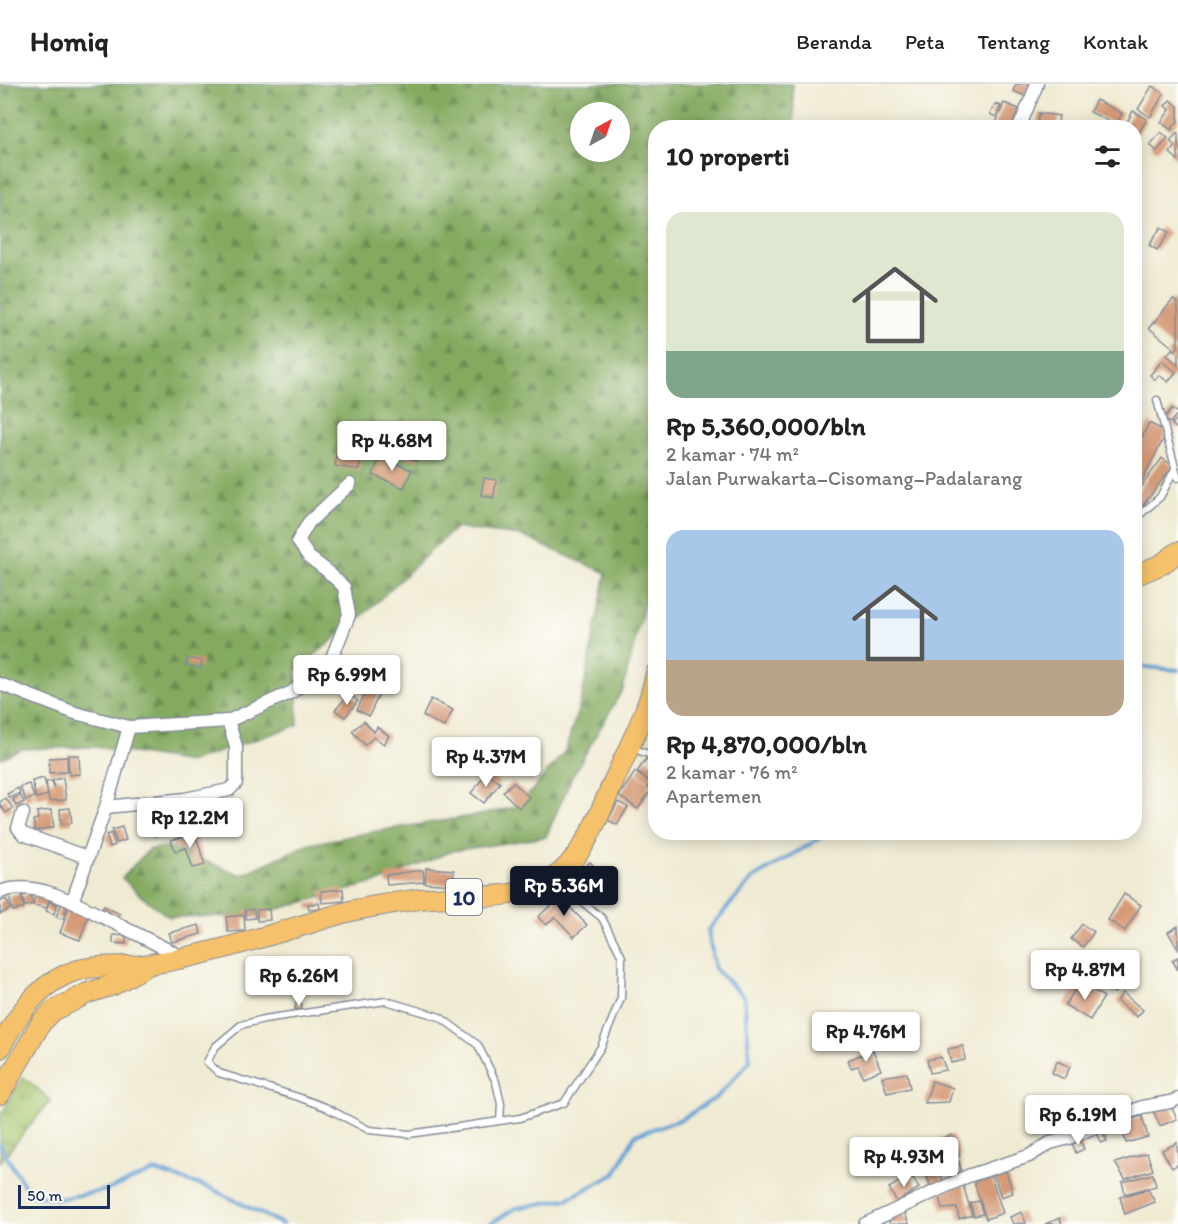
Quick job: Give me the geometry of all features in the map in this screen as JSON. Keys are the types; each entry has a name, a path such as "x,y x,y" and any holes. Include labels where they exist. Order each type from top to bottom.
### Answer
{"highway":[{"path":"1142,573 1162,564 1178,552"},
{"name":"10","path":"0,1048 30,1002 46,986 66,974 105,965 148,965 247,942 355,910 424,899 477,898 516,893 547,882 567,866 584,845 648,705"},
{"name":"10","path":"0,1094 41,1023 53,1011 88,993 113,985 148,965"}],"street":[{"path":"1022,120 1036,84"},
{"path":"0,684 75,713 129,727 228,721 292,692 331,660 349,615 344,588 309,557 298,541 309,522 350,484"},
{"path":"106,807 185,799 229,790 236,783 236,747 228,721"},
{"path":"72,902 86,857 106,807 129,727"},
{"path":"23,813 18,828 22,834 86,857"},
{"path":"0,892 19,888 34,890 72,902 182,957"},
{"path":"865,1224 968,1176 1029,1156 1050,1143 1069,1138 1142,1107 1170,1102 1178,1098"}],"lane":[{"path":"1157,400 1178,478"},
{"path":"1142,513 1160,497 1175,469"},
{"path":"629,747 648,754"},
{"path":"500,1121 501,1104 496,1082 478,1045 440,1017 386,1001 264,1019 241,1025 215,1047 207,1062 219,1073 307,1100 369,1130 410,1134 500,1121 520,1118 564,1103 601,1047 621,998 622,957 602,918 552,878"}],"green space":[{"path":"0,84 792,84 795,120 648,120 648,589 623,689 573,775 546,837 452,851 378,882 252,916 169,917 122,878 149,849 170,847 241,875 306,845 519,806 565,751 582,697 606,573 522,536 455,528 357,621 296,670 298,725 190,762 95,747 22,749 0,759"},
{"path":"23,1077 51,1100 0,1162 0,1116"}],"building":[{"path":"1016,84 1030,84 1025,96 1013,91"},
{"path":"1152,86 1164,94 1150,117 1138,109"},
{"path":"1096,100 1122,113 1118,120 1106,120 1090,112"},
{"path":"1170,100 1178,106 1178,121 1171,130 1161,122 1170,110 1165,106"},
{"path":"1004,103 1019,109 1014,120 997,120"},
{"path":"995,104 1001,106 996,117 990,114"},
{"path":"1133,111 1147,119 1142,127 1142,120 1128,120"},
{"path":"1039,113 1059,116 1058,120 1038,120"},
{"path":"1161,132 1168,138 1157,151 1150,145"},
{"path":"1177,133 1178,160 1170,153 1175,146 1170,141"},
{"path":"1161,227 1169,233 1157,250 1149,245"},
{"path":"1173,299 1178,303 1178,347 1176,350 1149,328"},
{"path":"1172,349 1178,354 1178,365 1167,355"},
{"path":"1162,361 1176,372 1168,382 1159,375 1155,380 1150,375"},
{"path":"1172,408 1178,413 1170,423 1164,419"},
{"path":"1178,418 1178,430 1172,424"},
{"path":"1149,423 1167,432 1142,480 1142,437"},
{"path":"407,440 422,445 416,461 401,455"},
{"path":"337,450 362,454 359,470 335,466"},
{"path":"380,457 412,470 404,488 373,475"},
{"path":"1162,458 1173,466 1142,507 1142,486"},
{"path":"484,478 497,480 493,498 481,495"},
{"path":"188,658 202,661 201,668 186,665"},
{"path":"367,689 379,694 369,716 357,710"},
{"path":"349,694 358,701 345,717 335,710"},
{"path":"431,699 453,710 444,727 423,716"},
{"path":"364,721 374,732 377,727 389,736 384,744 374,737 365,745 352,731"},
{"path":"68,755 79,755 80,774 69,775"},
{"path":"67,757 67,772 49,773 49,758"},
{"path":"646,759 648,760 648,780 637,772"},
{"path":"635,772 648,781 648,794 638,809 619,796"},
{"path":"487,773 500,783 484,803 471,793"},
{"path":"44,778 48,795 36,798 32,781"},
{"path":"63,778 66,800 49,801 46,782 52,781 54,788 53,780"},
{"path":"513,782 529,797 519,808 503,792"},
{"path":"29,784 34,797 26,801 20,787"},
{"path":"18,788 20,793 10,798 7,794"},
{"path":"20,795 24,802 16,806 13,799"},
{"path":"5,798 13,808 6,813 0,805"},
{"path":"618,802 628,807 617,825 608,820"},
{"path":"70,808 72,823 61,824 60,809"},
{"path":"51,810 54,827 35,831 33,820 38,819 37,812"},
{"path":"162,825 163,834 155,836 154,826"},
{"path":"122,827 126,840 117,843 112,830"},
{"path":"111,833 115,845 110,847 106,835"},
{"path":"195,833 205,865 193,868 186,848 175,851 171,840"},
{"path":"590,862 606,879 597,888 591,881 583,889 578,884 587,876 581,870"},
{"path":"426,868 454,870 453,885 425,883"},
{"path":"423,870 424,882 387,885 386,875"},
{"path":"343,889 344,901 322,903 321,891"},
{"path":"20,893 24,908 13,911 9,896"},
{"path":"30,894 33,904 25,906 22,896"},
{"path":"1124,894 1141,905 1125,931 1108,920"},
{"path":"35,896 49,899 47,908 33,905"},
{"path":"560,897 587,925 574,937 555,917 546,925 538,917"},
{"path":"6,899 11,909 0,914 0,902"},
{"path":"49,902 57,904 54,914 46,911"},
{"path":"62,903 68,905 63,919 56,917"},
{"path":"319,903 320,909 309,910 308,904"},
{"path":"104,906 120,914 117,919 101,911"},
{"path":"69,907 89,914 80,940 60,933"},
{"path":"254,909 255,918 246,919 245,910"},
{"path":"269,909 270,920 257,921 257,910"},
{"path":"244,915 245,931 228,932 226,917"},
{"path":"1082,924 1094,932 1083,947 1071,939"},
{"path":"199,925 201,934 172,942 169,933"},
{"path":"1178,926 1178,949 1168,932"},
{"path":"113,935 126,936 126,944 113,943"},
{"path":"1178,957 1178,970 1172,960"},
{"path":"1106,972 1121,981 1115,993 1099,984"},
{"path":"1080,982 1104,997 1090,1020 1065,1005"},
{"path":"1123,993 1143,1010 1137,1017 1117,1001"},
{"path":"296,1003 302,1004 301,1011 295,1009"},
{"path":"963,1046 965,1060 951,1063 948,1049"},
{"path":"873,1050 881,1070 863,1077 858,1066 851,1068 848,1060"},
{"path":"941,1057 946,1070 930,1073 927,1060"},
{"path":"1057,1061 1070,1067 1064,1079 1052,1073"},
{"path":"907,1073 910,1088 887,1093 882,1077"},
{"path":"932,1081 953,1088 949,1102 925,1103"},
{"path":"1170,1104 1177,1119 1160,1126 1153,1110"},
{"path":"1142,1116 1148,1137 1126,1143 1120,1122"},
{"path":"1102,1130 1107,1141 1101,1143 1097,1132"},
{"path":"952,1135 960,1156 940,1163 932,1141"},
{"path":"1080,1140 1084,1149 1076,1153 1072,1143"},
{"path":"1177,1143 1178,1164 1172,1168 1162,1150"},
{"path":"1147,1153 1153,1170 1125,1179 1115,1163"},
{"path":"909,1160 915,1170 907,1175 901,1165"},
{"path":"959,1162 963,1177 953,1180 949,1165"},
{"path":"938,1165 943,1182 930,1186 925,1168"},
{"path":"1006,1171 1013,1193 1001,1197 994,1175"},
{"path":"1153,1174 1156,1186 1125,1194 1122,1182"},
{"path":"911,1175 919,1188 897,1202 889,1188"},
{"path":"991,1176 1003,1213 986,1219 974,1182"},
{"path":"963,1185 972,1215 959,1219 957,1208 942,1209 938,1193"},
{"path":"1148,1189 1155,1202 1125,1214 1120,1197"},
{"path":"979,1201 983,1214 974,1216 970,1203"},
{"path":"904,1211 909,1224 890,1224 887,1218"},
{"path":"1022,1212 1026,1223 1013,1224 1010,1217"},
{"path":"1060,1218 1062,1224 1045,1224"}],"waterway":[{"path":"1142,667 1178,670"},
{"path":"490,1224 516,1208 567,1199 615,1174 635,1135 682,1119 717,1097 750,1061 744,997 715,969 708,930 752,879 817,840"},
{"path":"0,1145 29,1194 58,1199 107,1190 155,1171 210,1188 282,1224"}]}
